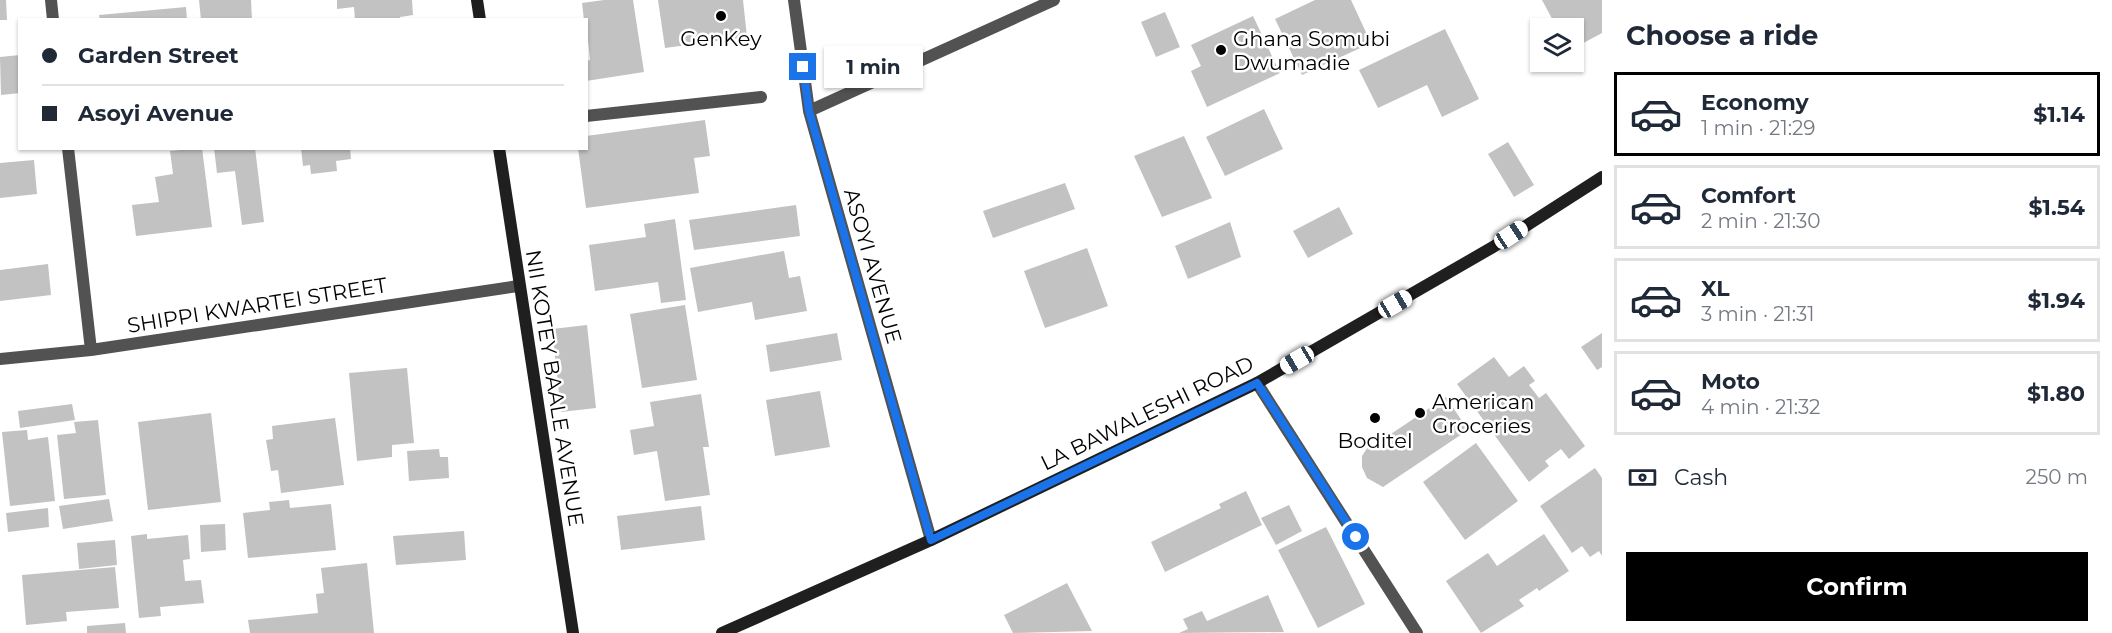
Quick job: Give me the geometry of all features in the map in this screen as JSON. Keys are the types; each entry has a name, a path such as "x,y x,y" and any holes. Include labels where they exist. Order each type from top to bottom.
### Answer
{"main road":[{"path":"477,0 480,18"},
{"name":"NII KOTEY BAALE AVENUE","path":"499,150 573,633"},
{"name":"LA BAWALESHI ROAD","path":"722,633 931,540 1257,383 1493,247 1602,177"}],"street":[{"path":"51,0 53,18"},
{"name":"ASOYI AVENUE","path":"794,0 809,111 931,540"},
{"path":"809,111 1054,0"},
{"path":"588,116 761,97"},
{"path":"68,150 91,350"},
{"name":"SHIPPI KWARTEI STREET","path":"0,359 91,350 519,286"},
{"path":"1257,383 1418,633"}],"building":[{"path":"0,0 6,0 7,20 0,20"},
{"path":"199,0 251,0 252,18 201,18"},
{"path":"337,0 412,0 413,15 400,18 355,18 354,7 337,9"},
{"path":"633,0 644,72 588,81 588,60 590,60 588,18 584,18 582,3"},
{"path":"658,0 743,0 747,37 665,48"},
{"path":"1315,0 1351,0 1371,43 1302,75 1275,19"},
{"path":"1542,0 1602,0 1602,33 1584,43 1584,18 1552,18"},
{"path":"186,7 187,18 100,18 99,15"},
{"path":"1165,12 1180,47 1156,57 1141,22"},
{"path":"1253,16 1280,73 1207,107 1191,71 1201,66 1191,45"},
{"path":"1445,29 1479,99 1442,117 1427,85 1378,108 1359,70"},
{"path":"18,55 18,93 1,95 0,57"},
{"path":"1264,109 1283,149 1225,176 1206,137"},
{"path":"705,120 710,156 694,158 699,193 586,208 578,150 588,150 588,136"},
{"path":"1184,136 1212,198 1162,217 1134,156"},
{"path":"1508,142 1534,185 1514,197 1488,154"},
{"path":"202,150 212,227 136,236 132,205 159,202 155,177 173,174 170,151"},
{"path":"214,150 255,150 264,222 242,225 235,171 217,173"},
{"path":"301,150 350,150 351,159 336,161 337,171 311,174 310,165 303,166"},
{"path":"34,160 37,194 0,198 0,163"},
{"path":"1065,183 1075,209 993,238 983,211"},
{"path":"796,205 800,236 694,250 689,220"},
{"path":"1339,207 1353,234 1308,258 1293,231"},
{"path":"675,219 686,300 661,303 658,282 595,291 589,245 646,237 644,224"},
{"path":"1230,222 1241,257 1188,279 1175,246"},
{"path":"1087,248 1108,306 1045,328 1024,271"},
{"path":"784,251 789,278 800,276 807,311 755,320 752,302 698,312 690,268"},
{"path":"48,264 51,295 0,301 0,270"},
{"path":"685,305 697,380 642,388 630,314"},
{"path":"587,325 596,408 561,412 552,329"},
{"path":"837,333 842,360 770,372 766,345"},
{"path":"1602,333 1602,367 1597,370 1581,347"},
{"path":"1494,357 1509,377 1524,366 1535,381 1529,385 1539,398 1546,393 1585,446 1569,459 1561,449 1545,461 1549,466 1529,482 1457,384"},
{"path":"407,368 414,443 392,445 392,457 357,461 349,373"},
{"path":"820,391 830,447 775,456 766,400"},
{"path":"701,394 709,447 703,447 710,495 665,501 657,451 634,455 630,430 654,426 650,402"},
{"path":"1446,397 1468,430 1383,487 1367,478 1362,467 1362,456 1371,442 1373,446"},
{"path":"72,404 75,420 20,428 18,411"},
{"path":"211,413 221,502 148,510 138,422"},
{"path":"335,418 344,485 281,493 278,470 271,471 266,440 273,439 272,426"},
{"path":"98,420 106,495 64,499 57,435 76,433 74,422"},
{"path":"27,430 28,440 48,437 55,501 10,506 2,432"},
{"path":"1476,443 1518,501 1465,540 1423,482"},
{"path":"439,449 440,457 448,457 449,478 409,481 407,451"},
{"path":"1595,468 1602,478 1602,556 1599,551 1590,557 1582,546 1572,553 1540,506"},
{"path":"1246,491 1262,525 1165,572 1151,542 1221,508 1219,504"},
{"path":"109,499 113,521 63,529 59,506"},
{"path":"289,500 290,508 331,504 336,550 248,558 243,513 270,510 269,502"},
{"path":"1289,505 1302,531 1276,545 1261,518"},
{"path":"701,506 705,540 621,550 617,516"},
{"path":"48,508 49,527 8,532 6,513"},
{"path":"225,524 226,550 201,552 200,525"},
{"path":"1326,527 1365,604 1318,628 1278,550"},
{"path":"464,531 466,560 396,565 393,536"},
{"path":"147,534 147,539 188,535 190,559 183,560 185,581 201,580 204,603 160,607 161,616 139,618 131,536"},
{"path":"1544,534 1569,571 1539,591 1537,588 1519,600 1524,606 1481,633 1446,581 1488,553 1497,566"},
{"path":"115,540 117,565 79,569 77,543"},
{"path":"367,563 374,633 250,633 248,620 318,613 316,594 324,593 321,568"},
{"path":"115,567 119,608 66,612 67,621 26,625 22,575"},
{"path":"1067,583 1092,631 1013,633 1004,615"},
{"path":"1268,595 1284,632 1179,633 1188,629 1183,619 1202,611 1207,621"},
{"path":"125,623 126,633 87,633 87,626"}],"place":[{"name":"GenKey","path":"721,16"},
{"name":"Ghana Somubi Dwumadie","path":"1221,50"},
{"name":"American Groceries","path":"1420,413"},
{"name":"Boditel","path":"1375,418"}],"route":[{"path":"803,67 809,111 931,540 1257,383 1356,537"}]}
